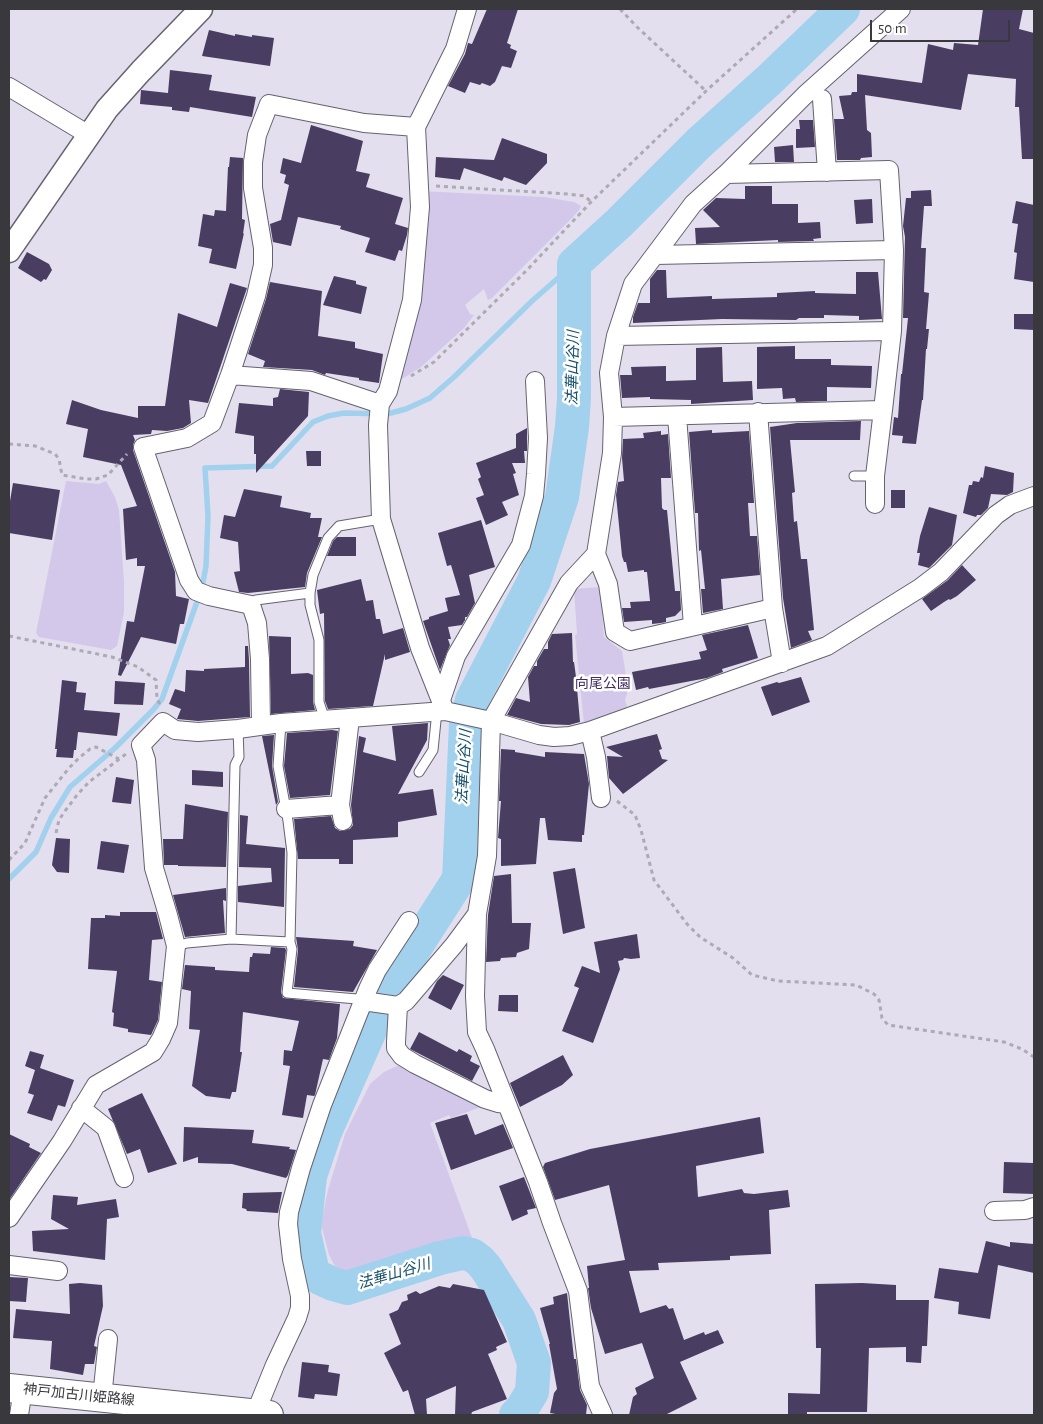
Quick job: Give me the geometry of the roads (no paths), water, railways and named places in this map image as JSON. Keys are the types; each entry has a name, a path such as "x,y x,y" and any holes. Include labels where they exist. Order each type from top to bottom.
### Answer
{"main road":[{"name":"神戸加古川姫路線","path":"17,1397 102,1398 262,1414"}],"street":[{"path":"9,251 107,109 201,9"},
{"path":"441,708 420,648 381,519 378,425 384,397 412,300 420,208 416,127 454,49 467,9"},
{"path":"773,608 630,641 615,632 608,584 596,554 612,453 613,417 610,373 616,336 634,284 693,204 805,96 901,9"},
{"path":"9,87 90,135"},
{"path":"822,99 827,172"},
{"path":"261,725 258,632 251,605 209,596 196,591 189,580 143,447 187,438 212,423 230,375 256,296 263,265 263,248 254,188 253,162 257,136 268,104 364,123 416,127"},
{"path":"726,174 889,170 894,250 892,331 875,476 875,504"},
{"path":"655,255 894,250"},
{"path":"616,336 892,331"},
{"path":"230,375 311,381 384,397"},
{"path":"441,708 456,656 521,545 534,496 536,474 538,438 535,381"},
{"path":"613,417 883,410"},
{"path":"758,412 773,608 782,663"},
{"path":"677,416 693,626"},
{"path":"9,1218 62,1141 96,1085 153,1052 168,1023 176,946 154,868 146,760 141,745 163,722 175,730 198,732 441,708 539,735 554,737 570,736 590,731 827,646 920,588 941,572 996,515 1010,505 1034,496"},
{"path":"596,554 569,583 491,721 487,856 477,914 476,996 477,1032 538,1182 578,1291 590,1386 603,1415"},
{"path":"286,809 342,813 350,718"},
{"path":"590,731 596,757 601,796"},
{"path":"477,914 454,946 412,994 398,1006 396,1048 402,1056 415,1064 485,1099 507,1104"},
{"path":"262,1414 275,1365 300,1308 300,1296 290,1247 288,1224 289,1212 301,1168 322,1105 363,1001 377,970 409,921"},
{"path":"363,1001 398,1006"},
{"path":"81,1108 106,1128 124,1178"},
{"path":"994,1211 1025,1210 1034,1207"},
{"path":"9,1265 58,1271"},
{"path":"102,1398 108,1339"}],"lane":[{"path":"854,476 875,476"},
{"path":"325,720 319,702 318,640 310,605 313,575 328,538 339,526 381,519"},
{"path":"251,605 256,600 310,592"},
{"path":"419,772 433,750 441,708"},
{"path":"281,723 278,766 292,853 290,942 292,948 287,993 363,1001"},
{"path":"231,939 235,765 239,757 238,729"},
{"path":"176,946 186,943 231,939 290,942"}],"waterway":[{"name":"法華山谷川","path":"516,1415 532,1392 534,1363 519,1320 480,1261 472,1255 463,1253 440,1258 347,1288 320,1278 313,1273 304,1233 310,1176 325,1132 383,998 459,879 466,723 472,700 534,581 562,497 572,427 574,398 574,264 619,223 699,143 768,81 843,9"},
{"path":"9,879 36,852 51,818 70,787 115,748 162,699 202,588 206,566 208,516 205,468 272,466 313,422 328,416 344,413 387,414 406,409 430,398 532,301 574,264"}],"park label":[{"name":"向尾公園","path":"603,684"}]}
